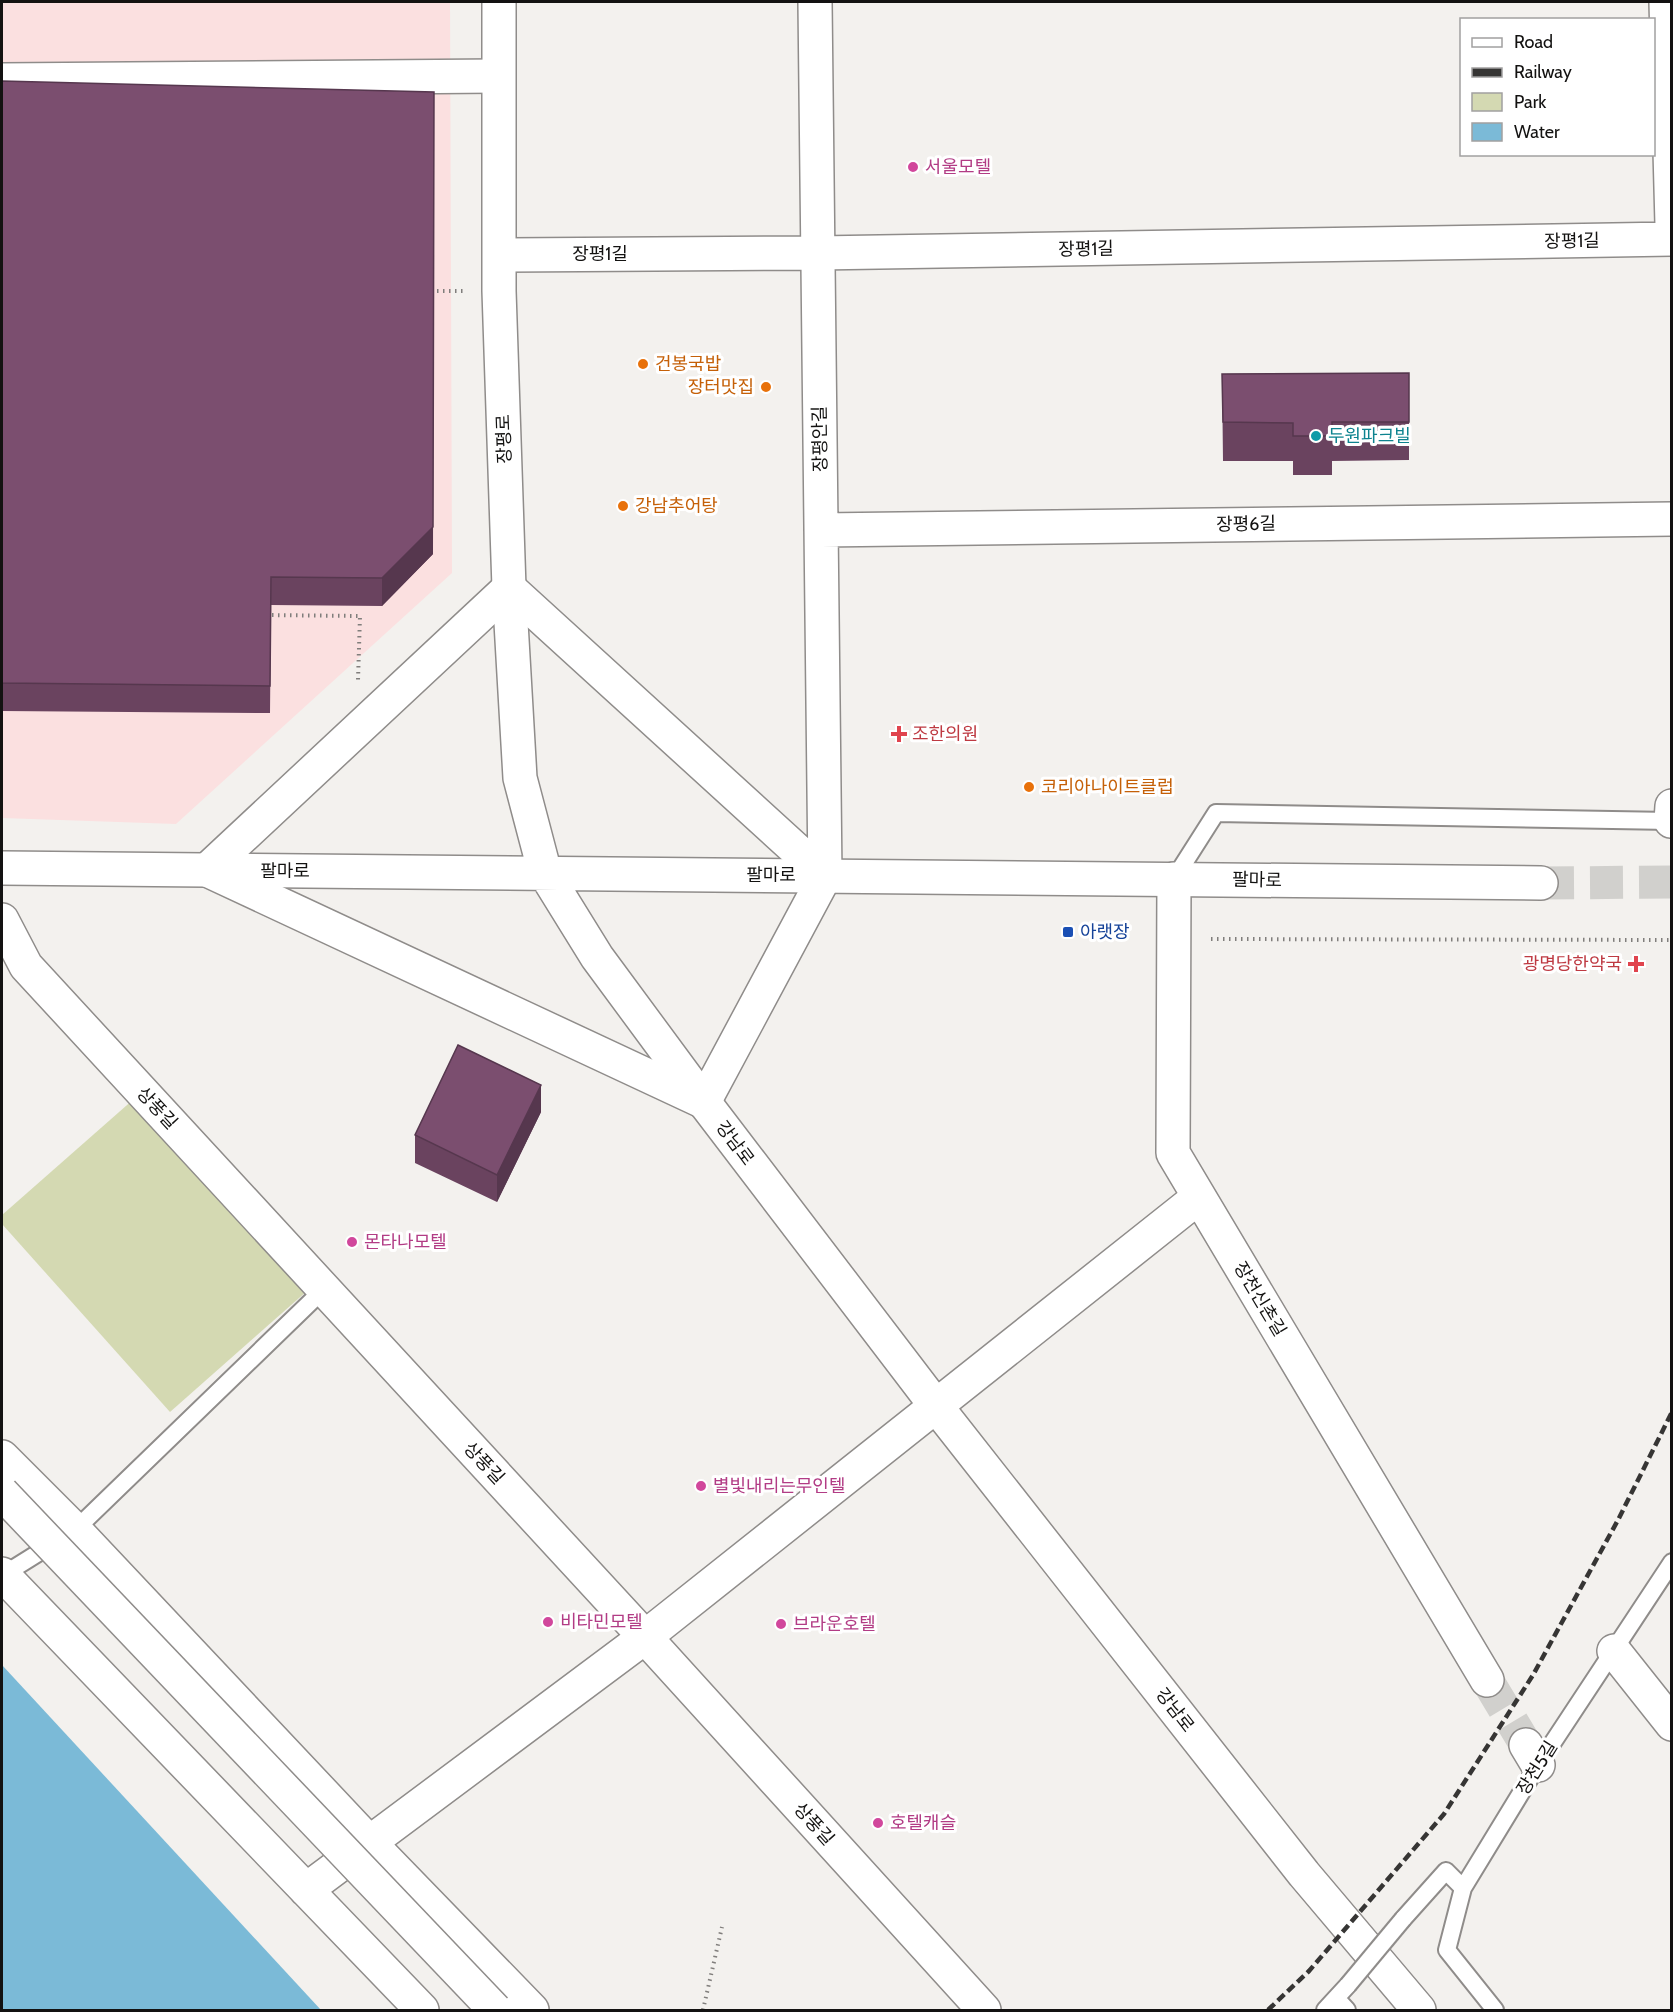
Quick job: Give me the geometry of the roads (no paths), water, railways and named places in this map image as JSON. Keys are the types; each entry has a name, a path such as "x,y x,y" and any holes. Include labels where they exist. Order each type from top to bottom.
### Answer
{"street":[{"name":"장평로","path":"499,2 499,291 509,588 520,778 545,873"},
{"name":"장평안길","path":"815,2 825,876"},
{"path":"1666,2 1671,225"},
{"path":"2,80 498,76"},
{"name":"장평1길","path":"500,255 818,253 1671,239"},
{"name":"장평6길","path":"821,530 1671,519"},
{"path":"509,588 825,876 704,1102 207,870 509,588"},
{"path":"1671,806 1671,821"},
{"name":"팔마로","path":"2,868 1540,883"},
{"name":"강남로","path":"545,873 597,957 704,1102 936,1406 1304,1874 1419,2010"},
{"name":"장천신촌길","path":"1174,879 1173,1153 1486,1680"},
{"name":"상풍길","path":"2,920 26,966 645,1637 984,2010"},
{"path":"306,1890 645,1637 1199,1197"},
{"path":"2,1457 75,1530 369,1842 532,2010"},
{"path":"2,1493 495,2010"},
{"path":"2,1521 469,2010"},
{"path":"2,1574 422,2010"},
{"path":"1614,1651 1671,1724"}],"lane":[{"path":"1174,879 1216,813 1671,821"},
{"path":"2,1574 75,1530 324,1289"},
{"name":"장천5길","path":"1495,2010 1447,1950 1463,1888 1532,1756 1614,1651 1671,1562"},
{"path":"1336,2006 1348,1985 1446,1871 1463,1888"}],"water":[{"path":"2,1665 321,2010 2,2010"}],"tunnel":[{"path":"1541,883 1672,882"},
{"path":"1487,1680 1526,1745"}],"railway":[{"path":"1268,2010 1309,1971 1444,1814 1533,1675 1618,1520 1672,1412"}],"place":[{"name":"서울모텔","path":"913,167"},
{"name":"건봉국밥","path":"643,364"},
{"name":"장터맛집","path":"766,387"},
{"name":"두원파크빌","path":"1316,436"},
{"name":"강남추어탕","path":"623,506"},
{"name":"조한의원","path":"899,734"},
{"name":"코리아나이트클럽","path":"1029,787"},
{"name":"아랫장","path":"1068,932"},
{"name":"광명당한약국","path":"1636,964"},
{"name":"몬타나모텔","path":"352,1242"},
{"name":"별빛내리는무인텔","path":"701,1486"},
{"name":"비타민모텔","path":"548,1622"},
{"name":"브라운호텔","path":"781,1624"},
{"name":"호텔캐슬","path":"878,1823"}]}
